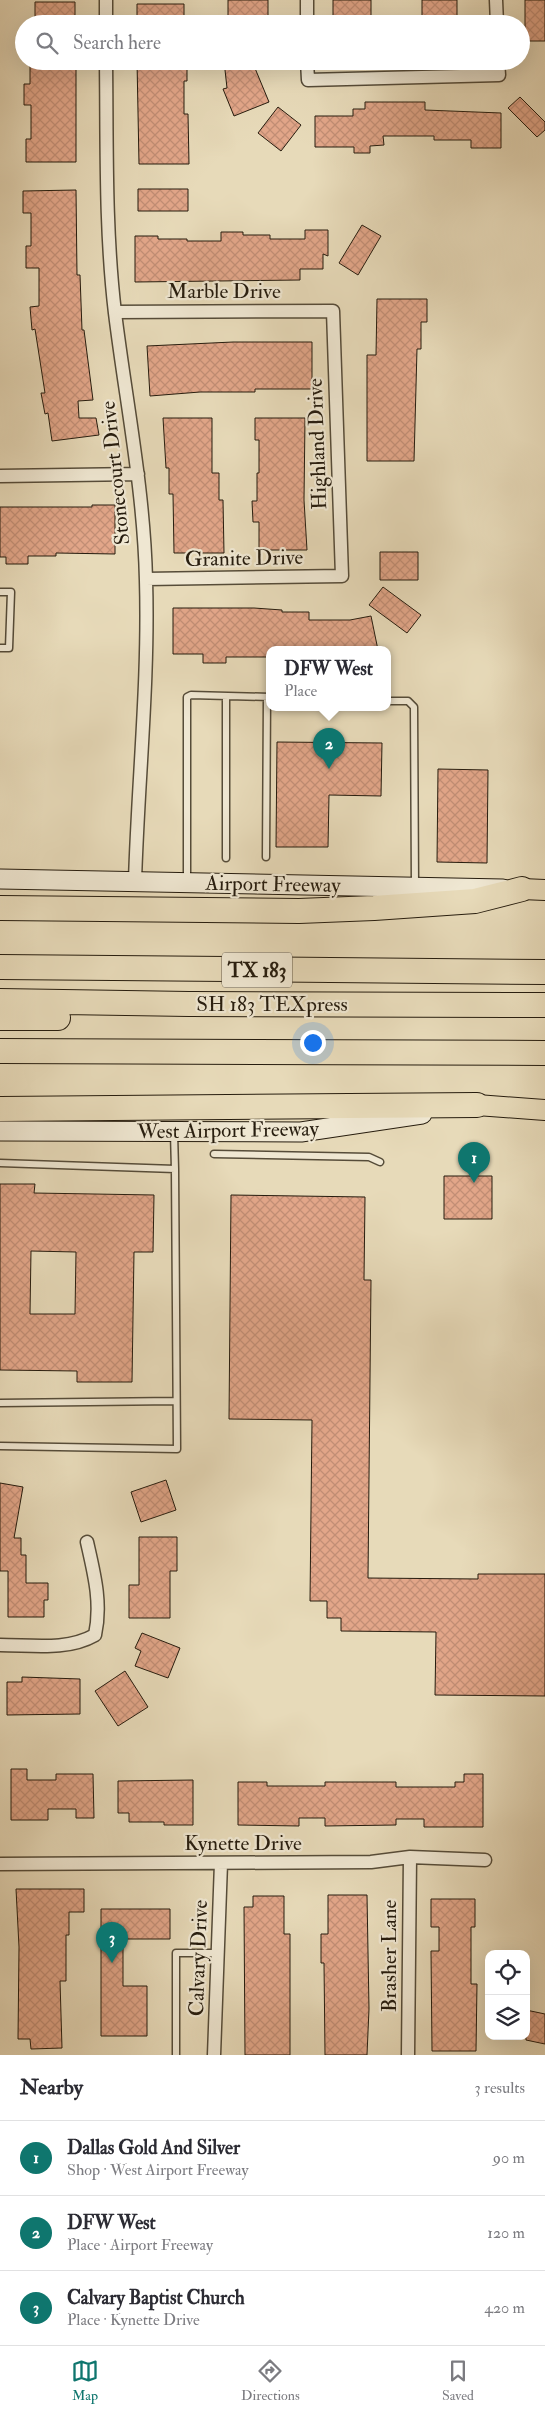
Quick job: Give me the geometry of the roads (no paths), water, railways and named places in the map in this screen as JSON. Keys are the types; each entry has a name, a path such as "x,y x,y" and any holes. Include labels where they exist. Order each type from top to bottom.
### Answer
{"highway":[{"path":"0,908 365,909 475,901 522,889"},
{"name":"TX 183","path":"0,967 545,972"},
{"name":"SH 183 TEXpress","path":"0,1001 189,1004 545,1005"},
{"name":"SH 183 TEXpress","path":"0,1018 545,1020"},
{"path":"0,1051 545,1053"},
{"path":"0,1103 162,1106"},
{"path":"0,1109 162,1106 477,1105"}],"main road":[{"name":"Airport Freeway","path":"0,879 545,890"},
{"name":"West Airport Freeway","path":"0,1131 301,1132 477,1105 545,1110"}],"street":[{"path":"106,0 106,15"},
{"path":"307,0 307,15"},
{"path":"496,0 497,15"},
{"name":"Stonecourt Drive","path":"106,70 107,222 115,312 138,474 146,579 144,685 135,881"},
{"path":"308,70 308,80 499,75 499,70"},
{"name":"Marble Drive","path":"115,312 333,311"},
{"name":"Highland Drive","path":"333,311 342,576"},
{"path":"0,476 138,474"},
{"name":"Granite Drive","path":"146,579 342,576"},
{"path":"0,1645 67,1645 82,1642 94,1634 99,1616 96,1582 87,1542"},
{"name":"Kynette Drive","path":"0,1864 371,1862 410,1857 485,1860"},
{"name":"Brasher Lane","path":"408,2055 410,1857"},
{"name":"Calvary Drive","path":"214,2055 221,1863"}],"lane":[{"path":"0,592 11,592 9,648 0,648"},
{"path":"187,882 187,697 192,695 266,697"},
{"path":"226,696 226,858"},
{"path":"391,701 408,701 414,707 416,887"},
{"path":"266,857 268,711"},
{"path":"0,1446 177,1449 174,1132"},
{"path":"214,1154 369,1156 380,1162"},
{"path":"0,1164 175,1169"},
{"path":"0,1403 176,1401"},
{"path":"176,2055 176,1953 218,1953"}],"place":[{"name":"DFW West","path":"329,769"},
{"name":"Dallas Gold And Silver","path":"474,1183"},
{"name":"Calvary Baptist Church","path":"112,1963"}]}
